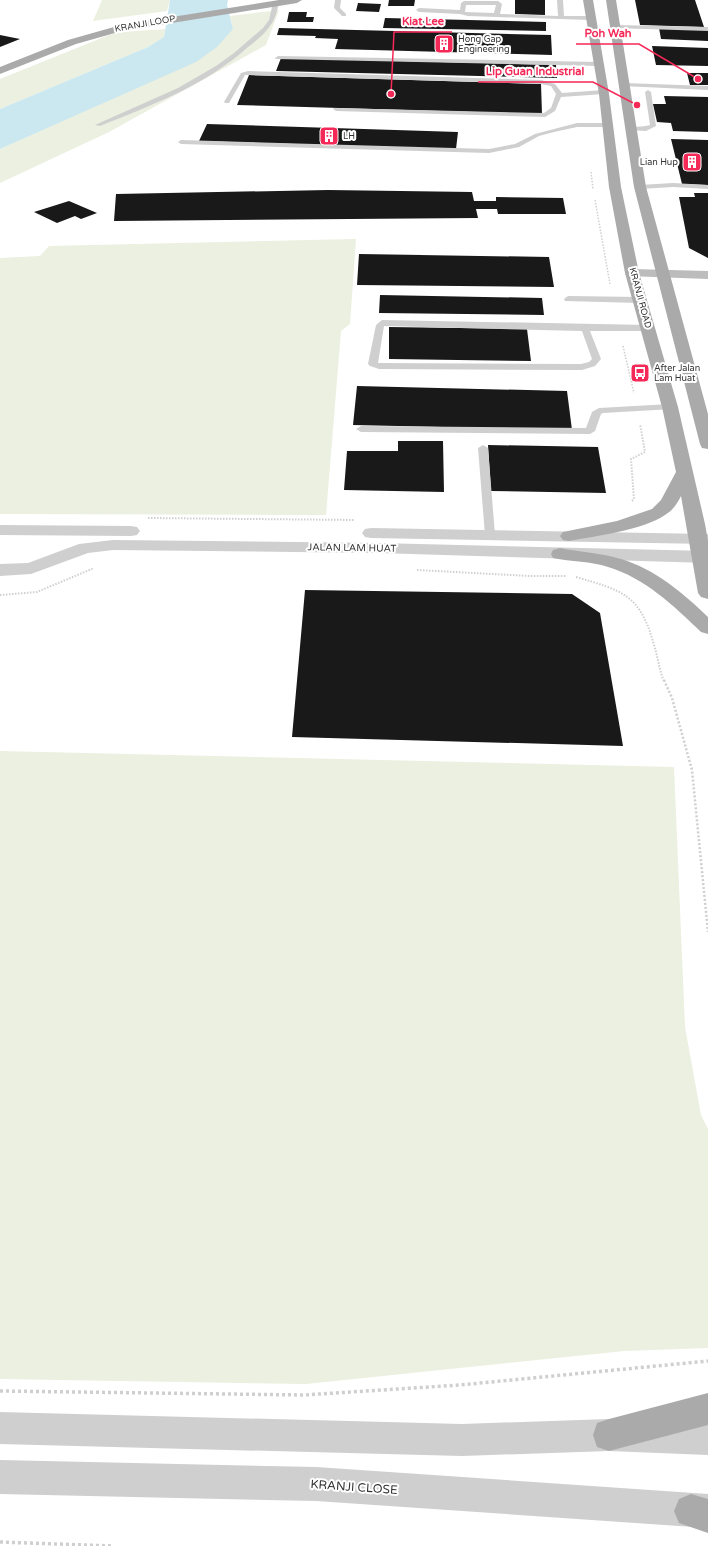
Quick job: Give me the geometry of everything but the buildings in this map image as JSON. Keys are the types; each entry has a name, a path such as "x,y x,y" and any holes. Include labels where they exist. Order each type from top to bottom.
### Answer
{"main road":[{"name":"KRANJI LOOP","path":"0,71 96,34 158,22 296,0"},
{"name":"KRANJI ROAD","path":"588,0 596,59 604,92 615,187 632,273 670,407 684,472 704,548 708,593"},
{"path":"611,0 639,183 708,444"},
{"path":"568,536 618,526 656,514 666,507 684,472"},
{"path":"560,554 615,563 652,581 686,607 708,628"},
{"path":"609,1435 708,1409"}],"street":[{"path":"632,273 708,275"},
{"name":"JALAN LAM HUAT","path":"0,530 568,536 704,548"},
{"name":"JALAN LAM HUAT","path":"0,570 31,568 85,548 113,545 378,548 560,554 704,548"},
{"path":"0,1428 462,1440 609,1435 708,1439"},
{"name":"KRANJI CLOSE","path":"0,1477 316,1484 702,1513"}],"lane":[{"path":"338,0 338,8 344,15"},
{"path":"560,0 561,17"},
{"path":"462,12 464,3 466,2 496,2 499,4 497,15"},
{"path":"98,125 168,96 227,63 268,26 274,16 274,8 276,3"},
{"path":"419,10 462,12 465,14 590,18"},
{"path":"616,27 708,29"},
{"path":"278,58 596,59"},
{"path":"227,102 243,74 248,73 541,82 553,86 560,95"},
{"path":"624,88 708,88"},
{"path":"624,88 648,92 708,94"},
{"path":"560,95 604,92"},
{"path":"630,129 646,129 652,126 648,92"},
{"path":"336,110 545,115 549,114 556,107 558,96 560,95"},
{"path":"181,142 488,150 517,146 537,135 577,125 608,125"},
{"path":"639,183 708,187"},
{"path":"568,299 640,300"},
{"path":"584,328 597,359 592,364 582,367 379,366 373,364 380,325 382,323 584,328 648,328"},
{"path":"361,429 590,431 597,412 602,410 670,407"},
{"path":"483,448 490,535"}],"path":[{"path":"591,172 613,299"},
{"path":"618,328 638,409 645,452 631,459 634,499 629,504"},
{"path":"142,518 362,520"},
{"path":"0,595 37,592 95,568"},
{"path":"415,570 530,576 573,576 611,587 629,597 641,611 654,644 662,676 672,698 692,770 708,932"},
{"path":"0,1391 304,1395 460,1386 577,1373 699,1364 708,1361"},
{"path":"0,1542 113,1546"}],"green space":[{"path":"102,0 170,0 167,11 93,21"},
{"path":"279,10 266,45 109,132 0,183 0,149 147,83 233,29 230,16"},
{"path":"165,29 164,37 148,47 0,109 0,79 109,35 130,31"},
{"path":"356,239 350,324 341,331 326,515 0,514 0,258 40,256 49,246"},
{"path":"0,751 674,767 685,1027 701,1115 708,1129 708,1348 624,1351 306,1384 0,1379"}],"water":[{"path":"170,0 228,0 227,5 233,29 217,47 196,62 0,149 0,109 148,47 164,37"}],"place":[{"name":"Hong Gap Engineering","path":"444,44"},
{"name":"Poh Wah","path":"698,79"},
{"name":"Kiat Lee","path":"391,94"},
{"name":"Lip Guan Industrial","path":"637,105"},
{"name":"LH","path":"329,136"},
{"name":"Lian Hup","path":"692,162"},
{"name":"After Jalan Lam Huat","path":"640,373"}]}
